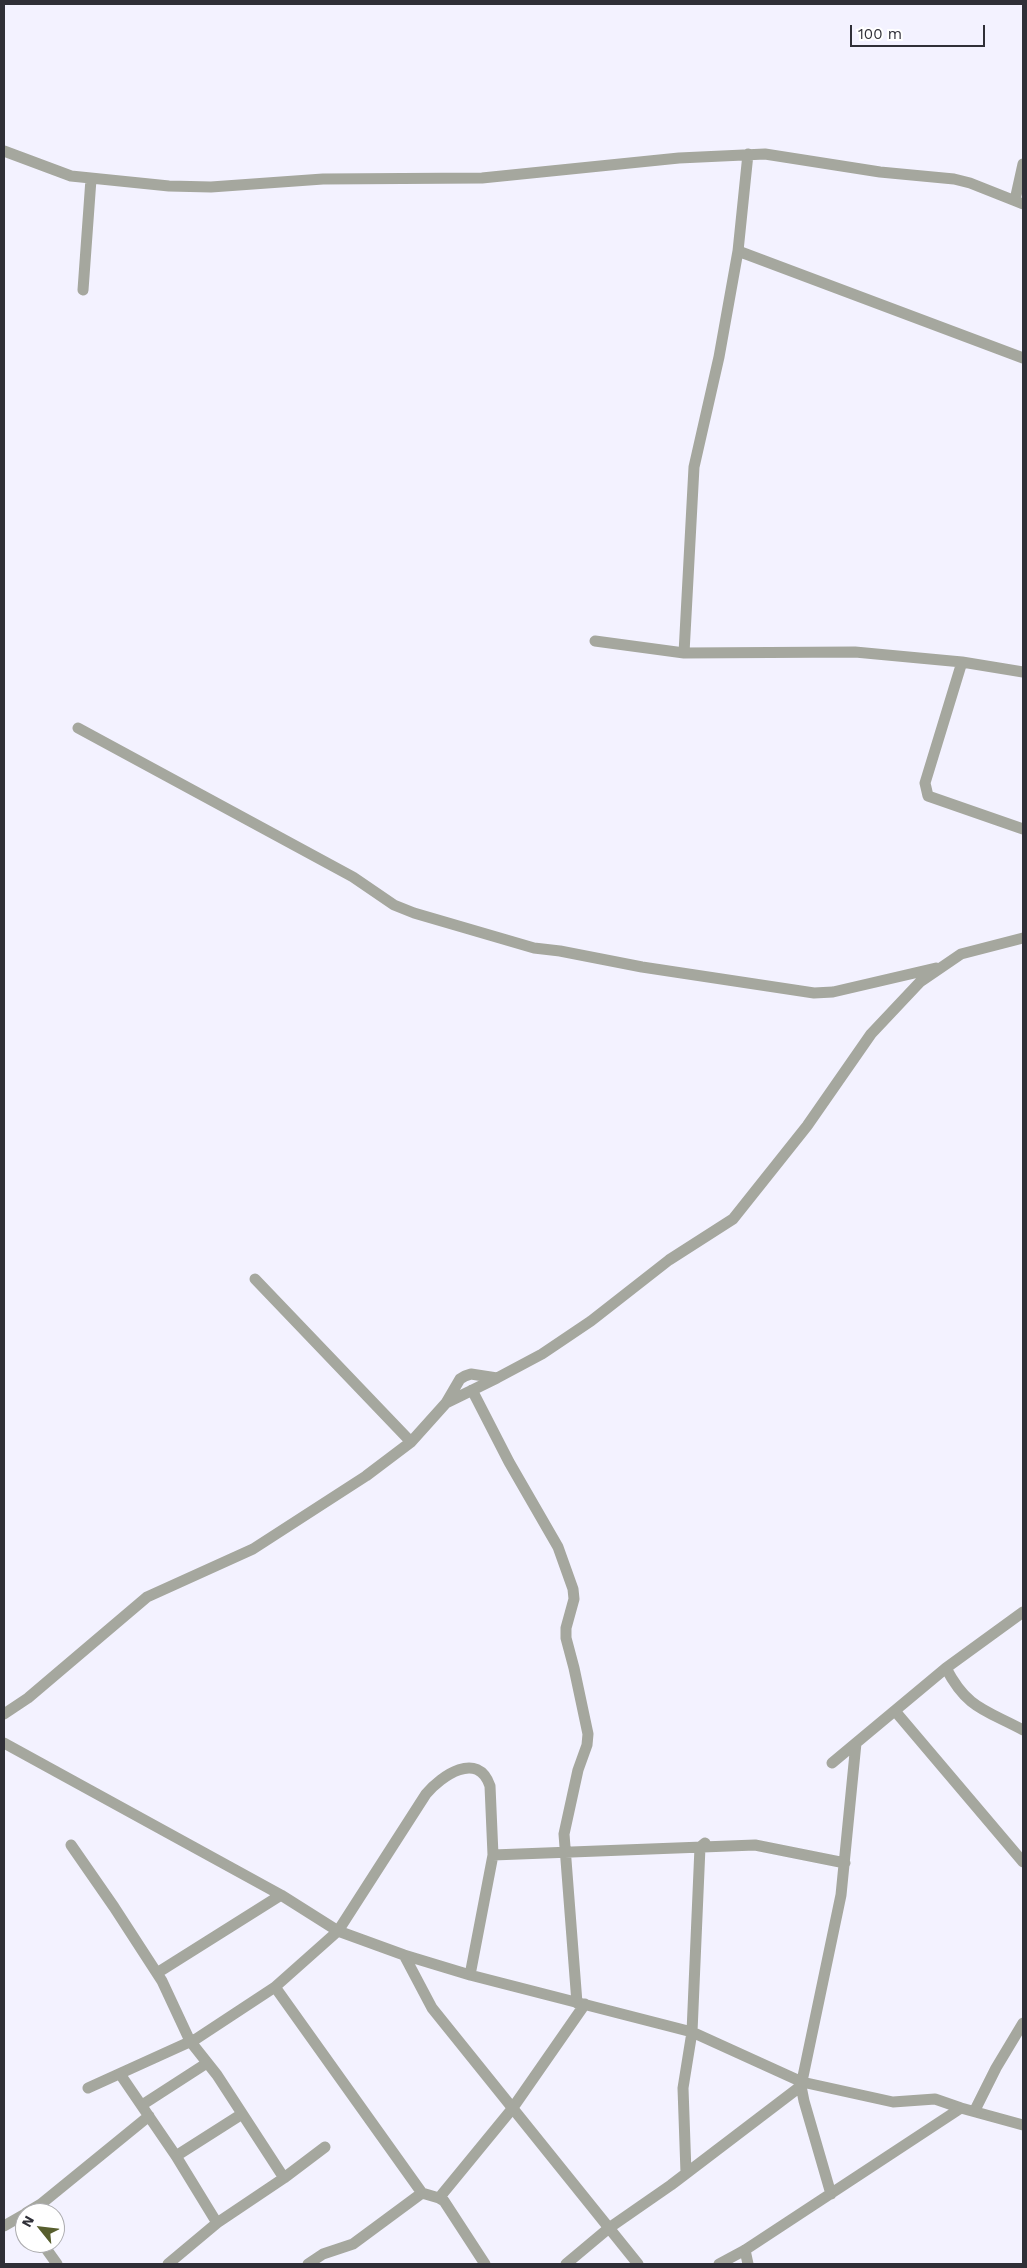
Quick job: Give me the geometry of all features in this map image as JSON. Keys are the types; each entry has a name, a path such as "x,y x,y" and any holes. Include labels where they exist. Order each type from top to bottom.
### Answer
{"street":[{"path":"4,151 71,176 169,186 211,186 323,179 482,178 679,158 777,154 880,172 954,178 970,182 1019,202 1023,164"},
{"path":"684,653 694,467 719,357 738,251 748,154"},
{"path":"83,290 91,179"},
{"path":"738,251 1023,358"},
{"path":"594,641 684,653 855,652 962,662 1023,672"},
{"path":"962,662 925,783 928,796 1023,829"},
{"path":"78,728 353,877 394,905 414,913 534,948 560,950 642,967 814,993 833,992 940,967"},
{"path":"446,1403 542,1354 591,1321 669,1260 740,1213 807,1126 871,1034 920,982 961,954 1021,940"},
{"path":"255,1279 411,1442"},
{"path":"4,1714 28,1698 146,1597 253,1550 366,1476 411,1442 446,1403 460,1379 471,1374 497,1378"},
{"path":"439,2198 512,2108 581,2004 564,1834 578,1770 587,1745 588,1734 566,1638 574,1599 573,1589 558,1547 509,1462 502,1443 472,1390"},
{"path":"832,1763 946,1668 1023,1612"},
{"path":"946,1668 956,1687 971,1703 986,1713 1023,1730"},
{"path":"895,1711 1023,1862"},
{"path":"4,1743 281,1895 338,1931 404,1955 470,1974 692,2032 802,2084 893,2102 935,2099 1023,2125"},
{"path":"831,2194 804,2102 802,2084 841,1895 856,1743"},
{"path":"88,2088 190,2041 274,1988 338,1931 426,1794 433,1786 462,1767 475,1768 488,1777 490,1786 492,1855 470,1974"},
{"path":"686,2173 683,2088 692,2032 703,1845"},
{"path":"492,1855 703,1845 755,1846 845,1863"},
{"path":"71,1846 157,1973 190,2041 242,2114 284,2178"},
{"path":"157,1973 281,1895"},
{"path":"404,1955 432,2008 638,2264"},
{"path":"274,1988 422,2194 444,2201 485,2264"},
{"path":"975,2110 996,2068 1023,2023"},
{"path":"142,2105 207,2063"},
{"path":"120,2074 176,2156 217,2223"},
{"path":"566,2264 610,2228 686,2173 802,2084"},
{"path":"719,2264 745,2250 961,2108"},
{"path":"176,2156 242,2114"},
{"path":"42,2203 149,2116"},
{"path":"168,2264 217,2223 284,2178 325,2146"},
{"path":"308,2264 323,2254 353,2244 422,2194"},
{"path":"745,2250 748,2264"},
{"path":"49,2253 57,2264"}]}
